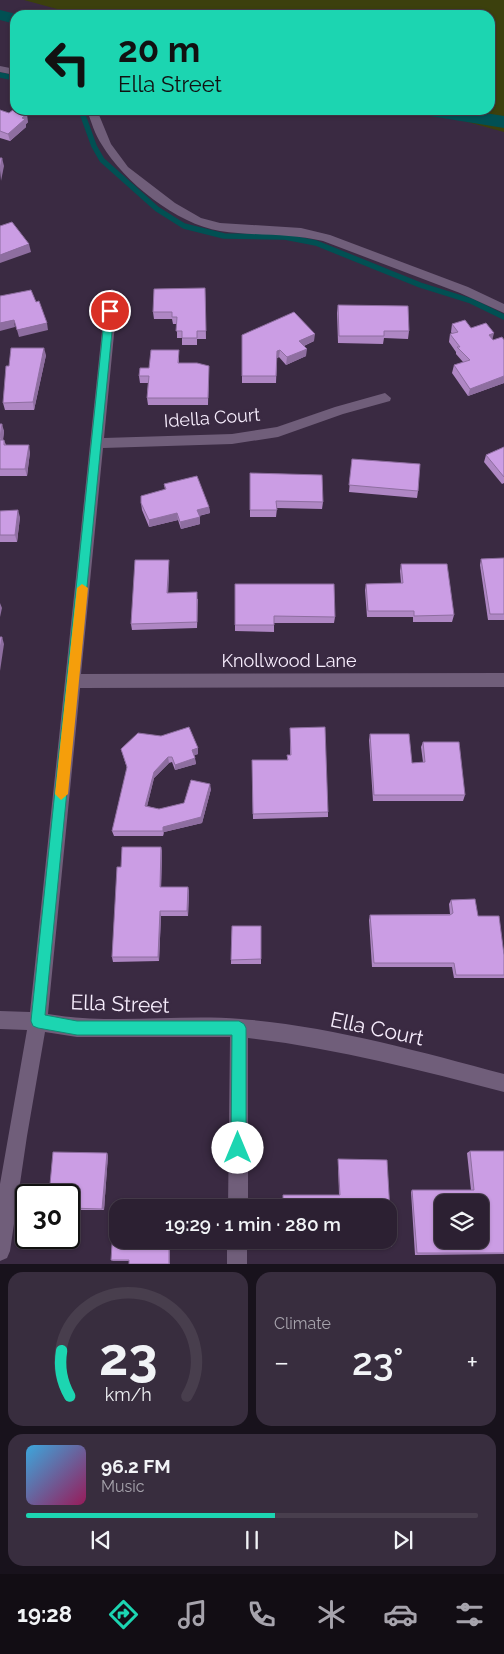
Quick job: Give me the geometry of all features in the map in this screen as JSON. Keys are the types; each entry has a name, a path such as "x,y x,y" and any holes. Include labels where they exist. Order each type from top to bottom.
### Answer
{"street":[{"path":"94,115 106,144 124,169 171,206 197,220 220,227 301,232 326,238 464,290 504,309"},
{"path":"0,1251 17,1136 38,1021 112,293"},
{"name":"Idella Court","path":"96,443 232,439 278,432 340,410 385,398"},
{"name":"Knollwood Lane","path":"73,681 504,680"},
{"name":"Ella Street","path":"0,1020 38,1021 77,1028 239,1028"},
{"path":"238,1199 239,1028"},
{"name":"Ella Court","path":"239,1028 284,1033 350,1045 504,1083"},
{"path":"237,1249 237,1264"}],"green space":[{"path":"24,0 504,0 504,132 442,115 495,115 495,10 61,10"}],"building":[{"path":"0,110 10,115 26,115 22,118 25,119 8,134 0,131"},
{"path":"12,222 29,244 0,255 0,226"},
{"path":"205,288 206,331 197,331 197,338 182,338 182,331 176,331 177,317 172,317 172,312 153,312 154,289"},
{"path":"31,290 36,302 39,301 47,323 17,330 14,320 0,323 0,296"},
{"path":"338,305 408,306 409,331 384,331 384,336 339,336"},
{"path":"294,312 315,334 299,341 307,349 287,357 280,350 277,351 276,376 242,376 242,335"},
{"path":"465,320 471,328 486,323 494,333 489,335 493,340 502,337 504,340 504,376 470,389 454,365 470,360 457,347 460,347 450,334 458,332 452,324"},
{"path":"11,348 44,348 33,402 3,403 6,366 9,366"},
{"path":"151,350 179,350 178,363 197,363 209,366 208,398 147,398 149,376 139,376 140,368 149,368"},
{"path":"0,440 4,440 4,445 29,445 25,469 0,469"},
{"path":"504,447 504,477 486,455"},
{"path":"352,459 420,464 418,491 349,485"},
{"path":"250,473 322,475 323,502 276,501 277,510 250,510"},
{"path":"197,476 209,507 197,510 200,517 180,522 177,513 149,520 141,503 141,496 166,489 164,484"},
{"path":"18,510 15,535 0,535 0,511"},
{"path":"504,558 504,614 490,614 481,559"},
{"path":"135,560 169,560 167,593 197,592 197,622 131,624"},
{"path":"401,564 447,564 454,615 414,616 414,611 368,611 366,584 403,583"},
{"path":"235,584 334,584 335,617 274,616 274,625 235,625"},
{"path":"189,727 198,748 192,750 195,758 175,765 172,757 168,757 154,772 145,806 159,809 184,803 191,780 210,784 201,817 163,827 163,831 112,831 127,767 121,749 138,733 161,736"},
{"path":"325,727 328,812 253,814 252,760 288,760 287,755 291,755 290,728"},
{"path":"370,734 409,734 412,763 425,762 423,742 459,742 465,795 374,795"},
{"path":"122,847 161,847 160,887 188,887 187,911 160,911 158,957 112,957 117,867 121,867"},
{"path":"475,899 478,916 499,916 504,955 504,975 456,975 454,963 374,963 370,915 450,915 453,913 451,900"},
{"path":"232,926 261,926 261,959 231,960"},
{"path":"470,1151 504,1151 504,1253 417,1253 412,1190 474,1190"},
{"path":"53,1152 107,1153 102,1209 80,1208 80,1184 50,1184"},
{"path":"338,1159 387,1160 389,1199 283,1199 283,1195 340,1195"},
{"path":"112,1249 169,1249 169,1264 129,1264 129,1260 111,1260"}],"waterway":[{"path":"0,15 10,18"},
{"path":"0,75 10,77"},
{"path":"83,115 94,146 102,160 157,209 184,226 224,236 285,237 316,243 420,285 471,301 504,317"},
{"path":"461,115 504,122"}],"slow traffic":[{"path":"61,794 82,588"}],"route":[{"path":"110,311 38,1021 77,1028 239,1028 238,1148"}]}
